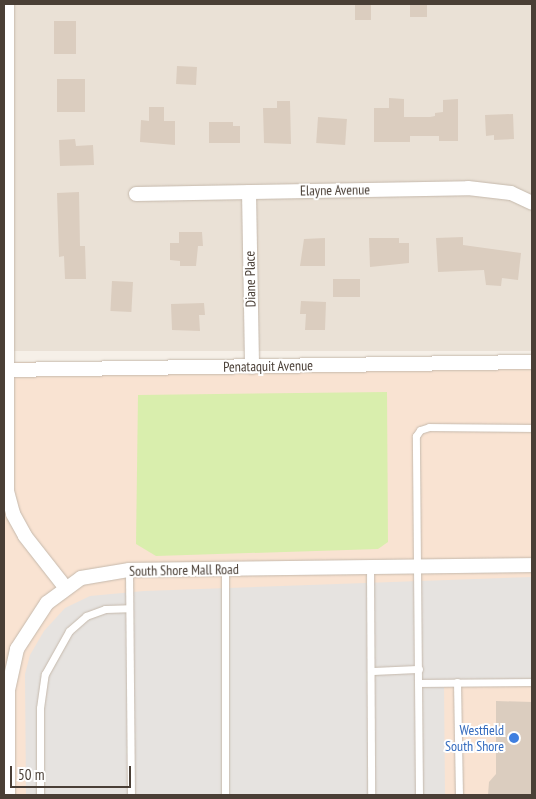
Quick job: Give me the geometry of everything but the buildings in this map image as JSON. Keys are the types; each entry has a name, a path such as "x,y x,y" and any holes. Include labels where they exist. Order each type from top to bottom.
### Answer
{"street":[{"path":"7,4 6,370 9,502 34,551 65,587"},
{"name":"Elayne Avenue","path":"136,194 468,188 511,193 532,203"},
{"name":"Diane Place","path":"249,192 252,367"},
{"name":"Penataquit Avenue","path":"6,370 532,362"},
{"name":"South Shore Mall Road","path":"8,795 8,690 13,662 28,628 47,603 65,587 82,578 129,570 532,565"}],"lane":[{"path":"419,795 420,669 416,566 416,436 420,430 430,427 532,428"},
{"path":"370,566 371,795"},
{"path":"225,569 226,795"},
{"path":"129,570 131,795"},
{"path":"40,795 40,708 45,674 69,631 86,616 105,609 129,608"},
{"path":"371,671 420,669"},
{"path":"457,682 458,795"},
{"path":"420,683 532,682"}],"shaded area":[{"path":"4,4 532,4 532,351 4,351"},
{"path":"4,362 532,362 532,795 4,795"},
{"path":"532,577 532,682 444,682 445,795 26,795 25,674 30,655 44,631 65,608 90,596 144,591"}],"green space":[{"path":"387,392 388,542 378,549 156,556 136,544 138,395"}],"place":[{"name":"Westfield South Shore","path":"514,738"}]}
